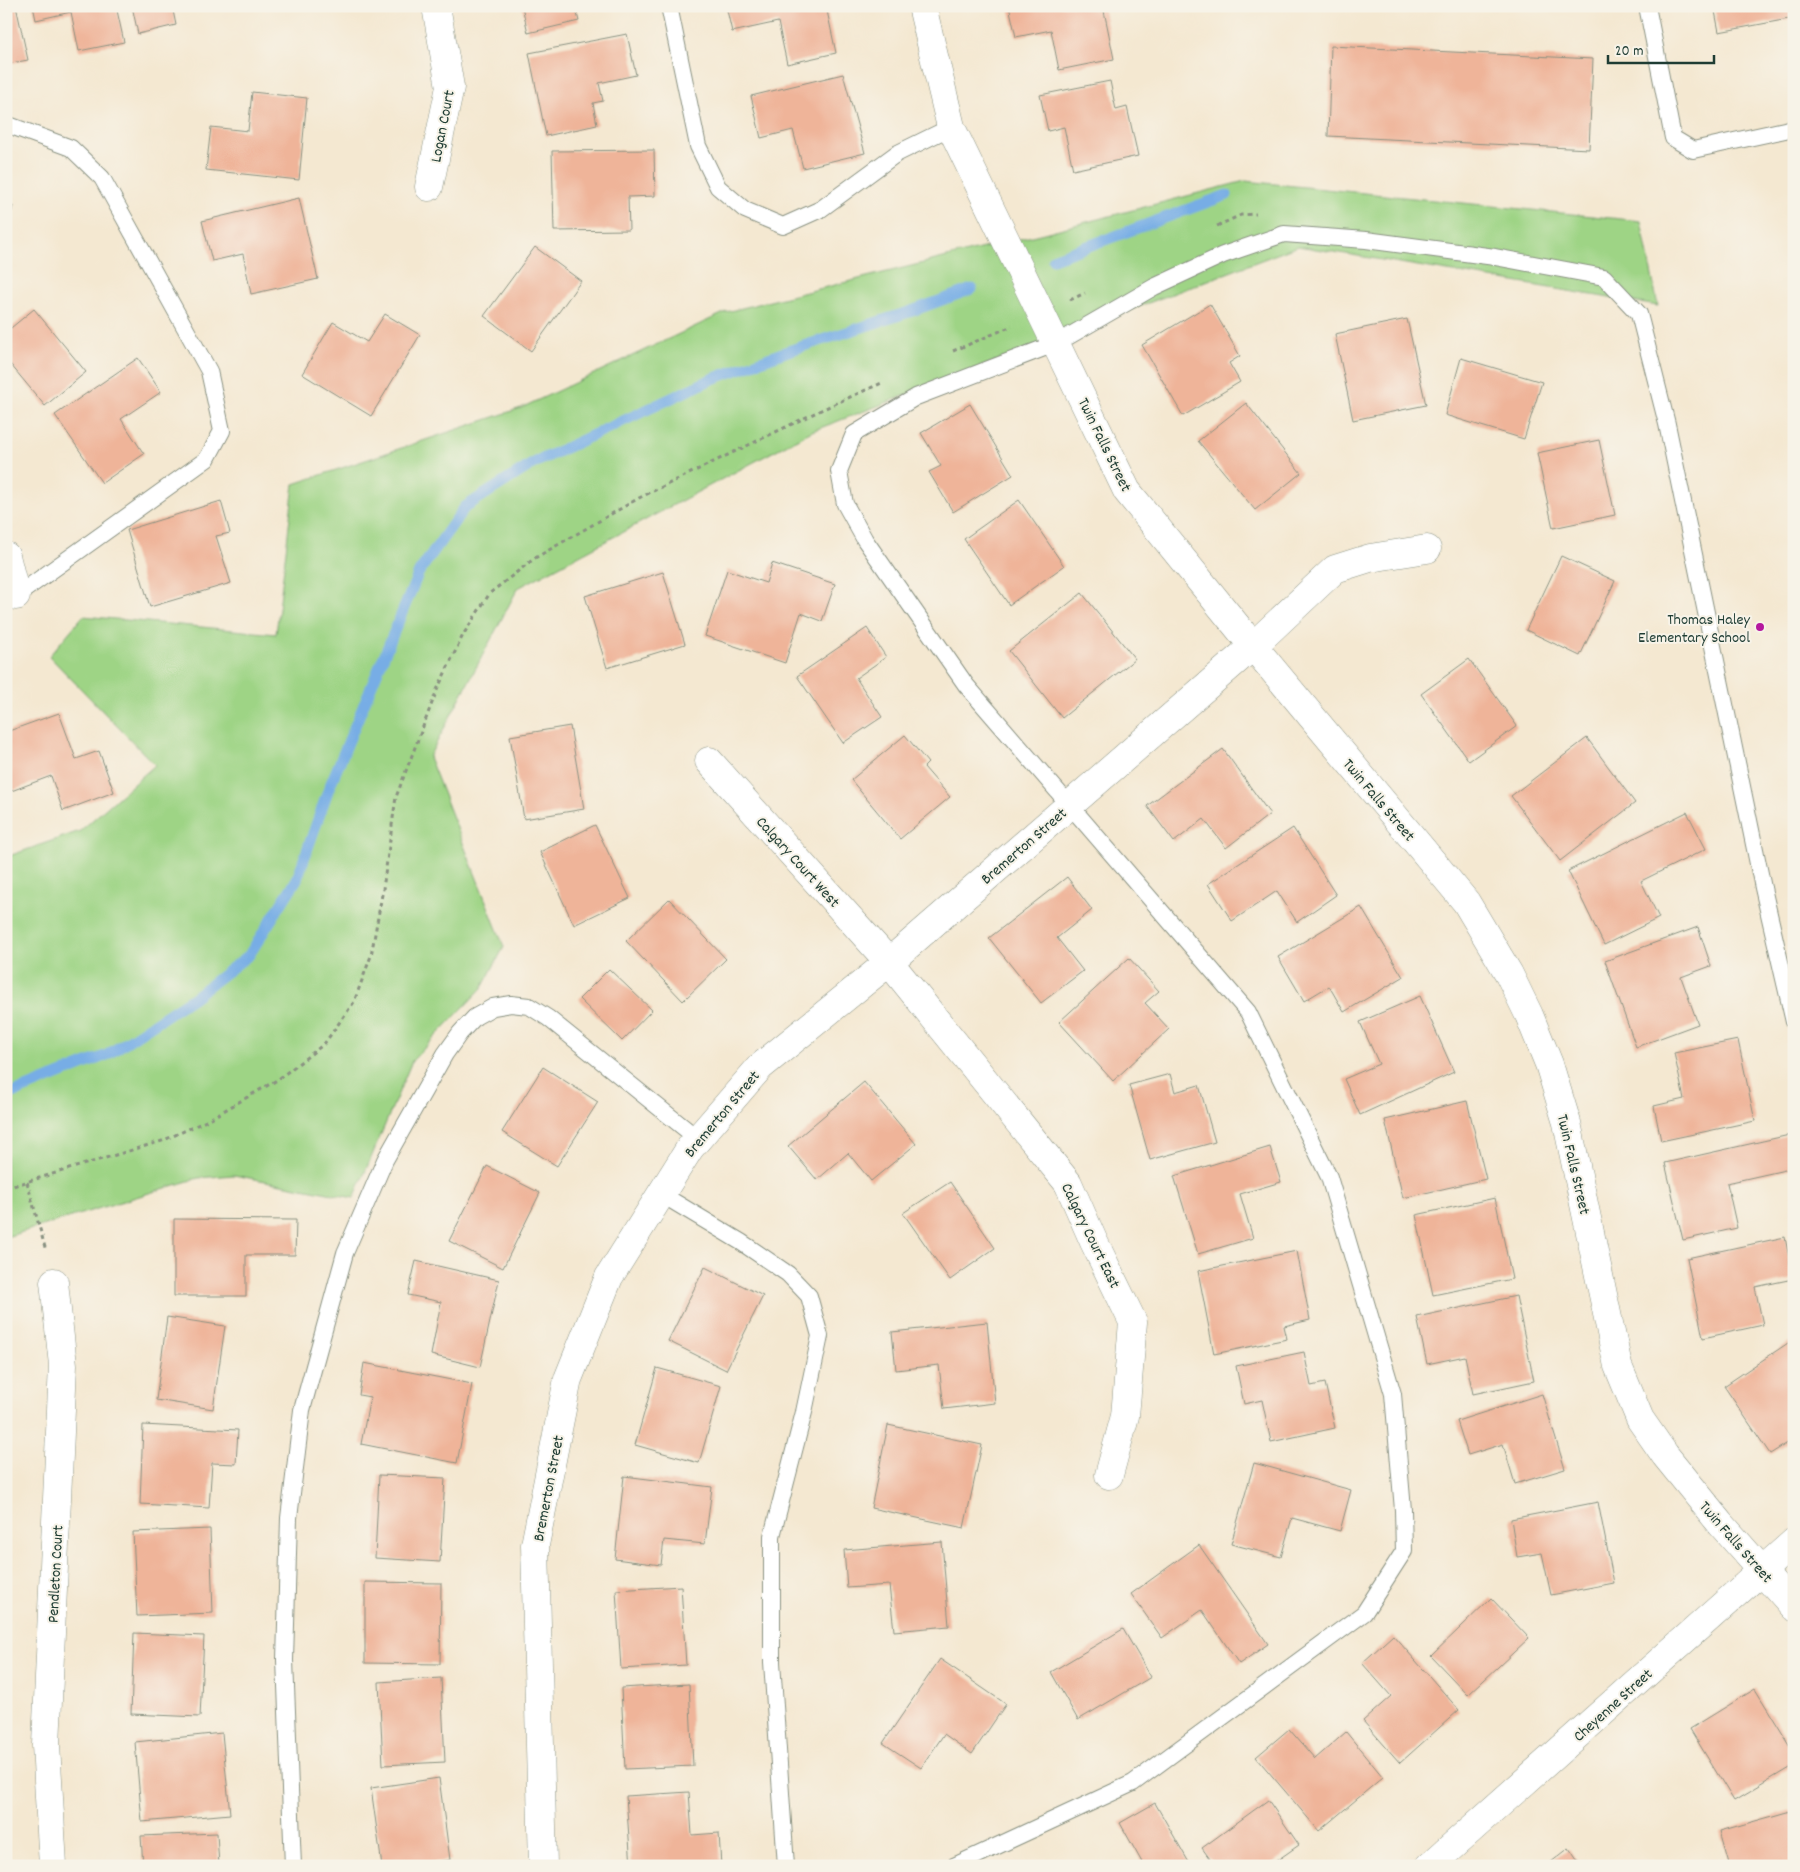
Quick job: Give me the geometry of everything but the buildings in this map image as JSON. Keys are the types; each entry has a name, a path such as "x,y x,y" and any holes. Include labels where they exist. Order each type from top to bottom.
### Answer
{"street":[{"name":"Logan Court","path":"429,188 450,87 436,6"},
{"name":"Twin Falls Street","path":"922,6 951,127 1127,491 1466,902 1508,974 1529,1015 1549,1064 1567,1123 1618,1366 1640,1419 1665,1455 1794,1607"},
{"name":"Bremerton Street","path":"543,1866 535,1545 568,1379 609,1277 690,1148 760,1067 889,962 1253,646 1335,569 1370,558 1427,549"},
{"path":"6,556 11,597"},
{"name":"Calgary Court West","path":"709,761 889,962"},
{"name":"Calgary Court East","path":"889,962 1068,1183 1133,1322 1125,1416 1109,1475"},
{"name":"Pendleton Court","path":"53,1866 46,1745 63,1365 54,1282"},
{"name":"Cheyenne Street","path":"1430,1866 1794,1542"}],"lane":[{"path":"669,6 698,146 718,187 745,210 783,226 821,209 896,154 951,127"},
{"path":"1647,6 1673,138 1693,150 1794,128"},
{"path":"6,124 71,148 102,178 209,371 222,431 207,459 11,597"},
{"path":"954,1866 1133,1783 1364,1613 1404,1551 1403,1510 1393,1394 1329,1177 1248,1012 966,685 864,540 845,504 839,470 854,434 916,397 1057,343 1154,287 1223,255 1284,234 1366,240 1458,252 1604,276 1639,314 1666,424 1763,888 1794,1022"},
{"path":"293,1866 286,1660 290,1518 302,1410 345,1254 385,1160 445,1054 460,1033 475,1017 493,1007 511,1004 529,1006 548,1018 698,1139"},
{"path":"661,1194 741,1242 788,1274 809,1296 820,1336 804,1412 772,1536 772,1662 786,1866"}],"path":[{"path":"1216,227 1241,215 1259,214"},
{"path":"946,355 1094,289"},
{"path":"6,1188 162,1141 206,1121 277,1080 324,1044 354,1002 371,956 383,890 396,797 437,690 463,635 490,593 535,558 639,498 821,410 892,378"},
{"path":"27,1182 54,1282"}],"green space":[{"path":"1245,181 1641,221 1658,306 1298,246 812,431 518,588 429,757 504,947 482,988 412,1061 354,1198 234,1175 198,1178 6,1237 6,857 80,831 155,765 49,656 83,616 276,634 294,484 521,408 726,312"}],"waterway":[{"path":"1053,259 1227,195"},
{"path":"6,1096 107,1055 194,997 249,955 297,879 329,788 419,572 465,507 534,463 712,379 785,352 909,312 972,289"}],"place":[{"name":"Thomas Haley Elementary School","path":"1760,627"}]}
